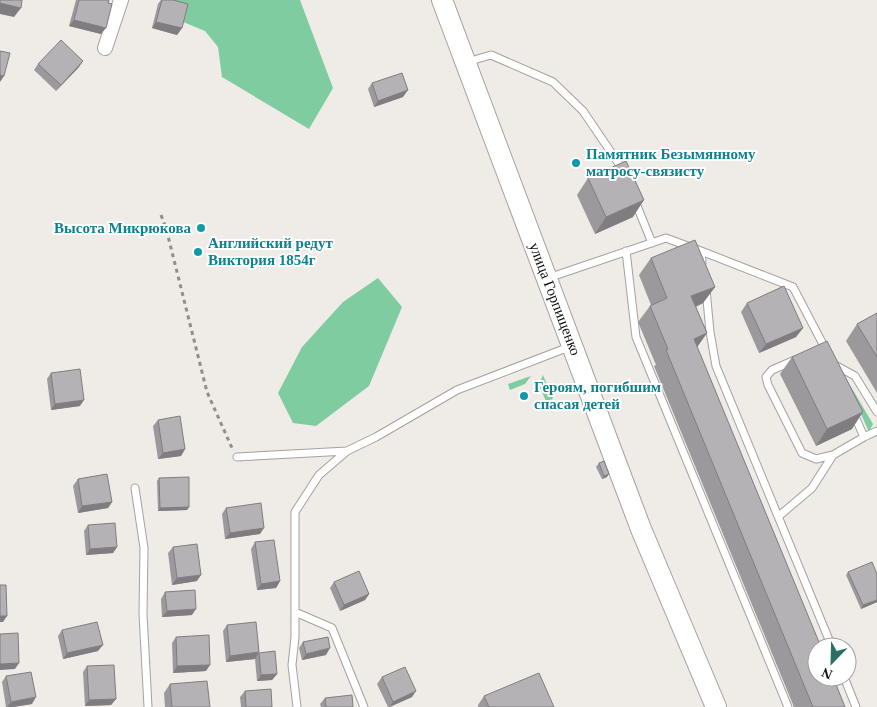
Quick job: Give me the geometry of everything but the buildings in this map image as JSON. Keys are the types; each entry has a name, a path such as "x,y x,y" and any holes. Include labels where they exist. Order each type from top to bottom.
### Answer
{"main road":[{"name":"улица Горпищенко","path":"442,0 641,529 716,707"}],"street":[{"path":"105,48 121,0"}],"lane":[{"path":"466,62 491,54 553,82 583,111 619,164 627,181"},
{"path":"630,190 652,243"},
{"path":"547,278 666,238 793,287 839,380"},
{"path":"626,251 636,337 788,707"},
{"path":"701,251 703,268"},
{"path":"704,277 716,366 828,637"},
{"path":"296,707 292,665 295,612 296,512 319,475 348,450 376,437 457,390 572,346"},
{"path":"816,351 824,348"},
{"path":"798,359 772,370 766,377 768,385 802,453 816,459 832,455 877,431"},
{"path":"832,363 855,376 877,412"},
{"path":"850,404 864,437"},
{"path":"237,457 348,450"},
{"path":"779,516 812,488 832,455"},
{"path":"135,488 144,548 143,614 148,707"},
{"path":"295,612 332,628 364,707"},
{"path":"848,687 856,707"}],"path":[{"path":"161,215 166,228 207,392 237,457"}],"green space":[{"path":"161,0 300,0 333,88 309,129 222,77 218,47 205,31 164,14"},
{"path":"378,278 402,307 369,386 316,426 293,423 278,393 302,347 343,302"},
{"path":"543,375 553,399 546,401 539,385"},
{"path":"844,375 873,424 870,430 868,430"},
{"path":"531,376 525,384 510,390 508,384"}],"place":[{"name":"Памятник Безымянному матросу-связисту","path":"576,163"},
{"name":"Высота Микрюкова","path":"201,228"},
{"name":"Английский редут Виктория 1854г","path":"198,252"},
{"name":"Героям, погибшим спасая детей","path":"524,396"}]}
